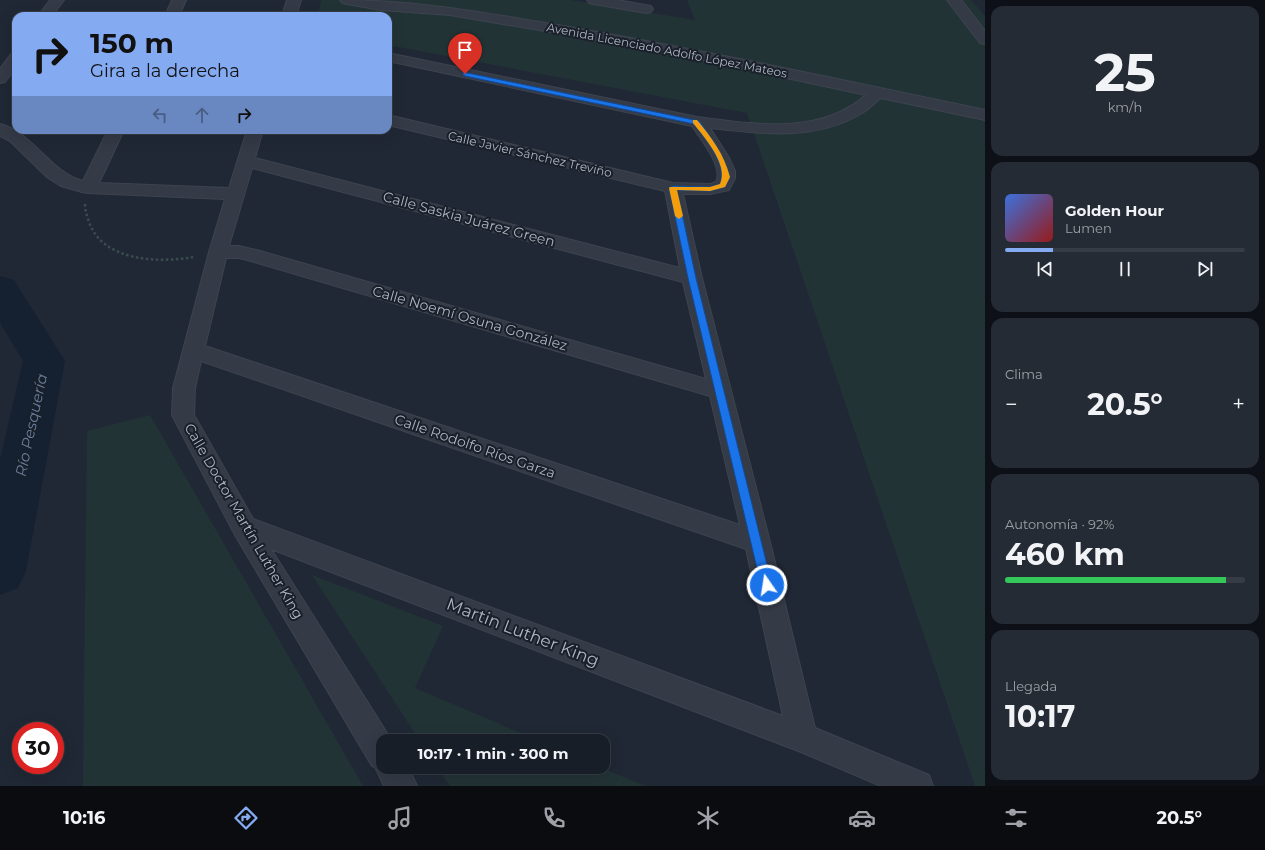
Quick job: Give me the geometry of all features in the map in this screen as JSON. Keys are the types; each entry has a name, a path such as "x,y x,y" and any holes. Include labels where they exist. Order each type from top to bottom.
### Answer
{"street":[{"path":"48,12 57,0"},
{"path":"174,12 180,0"},
{"path":"290,12 294,0"},
{"name":"Avenida Licenciado Adolfo López Mateos","path":"347,0 381,6 450,11 656,46 985,115"},
{"path":"954,0 985,40"},
{"path":"602,1 646,9"},
{"path":"392,59 696,122 765,130 800,128 831,122 855,111 877,92"},
{"path":"0,79 12,62"},
{"name":"Calle Javier Sánchez Treviño","path":"392,121 673,188 710,189 723,186 727,177 723,165 713,144 696,122"},
{"path":"0,129 16,138 54,174 67,182 88,188 236,194"},
{"path":"88,188 114,134"},
{"name":"Calle Doctor Martín Luther King","path":"254,134 218,252 193,350 184,388 183,416 244,527 376,744"},
{"name":"Calle Saskia Juárez Green","path":"246,160 692,278"},
{"path":"673,188 692,278 757,542 803,738"},
{"name":"Calle Noemí Osuna González","path":"218,252 239,252 253,255 720,391"},
{"name":"Calle Rodolfo Ríos Garza","path":"193,350 757,542"},
{"name":"Martin Luther King","path":"244,527 803,738 918,786"},
{"path":"394,774 402,786"}],"path":[{"path":"88,188 84,209 92,230 100,242 120,252 144,257 166,259 189,258 218,252"}],"shaded area":[{"path":"321,0 571,0 695,20 687,0 971,0 985,16 985,786 975,786 747,113 392,46 392,12 319,12"},
{"path":"150,415 363,786 83,786 87,431"},
{"path":"312,575 443,626 415,688 523,734 415,734"},
{"path":"610,771 645,786 450,786 442,774 610,774"}],"waterway":[{"name":"Río Pesquería","path":"0,290 44,361 0,571"},
{"path":"0,520 10,526"}],"slow traffic":[{"path":"679,216 673,188 710,189 723,186 727,177 713,144 695,122"}],"route":[{"path":"465,74 696,122 713,144 727,177 723,186 710,189 673,188 692,278 767,585"}]}
